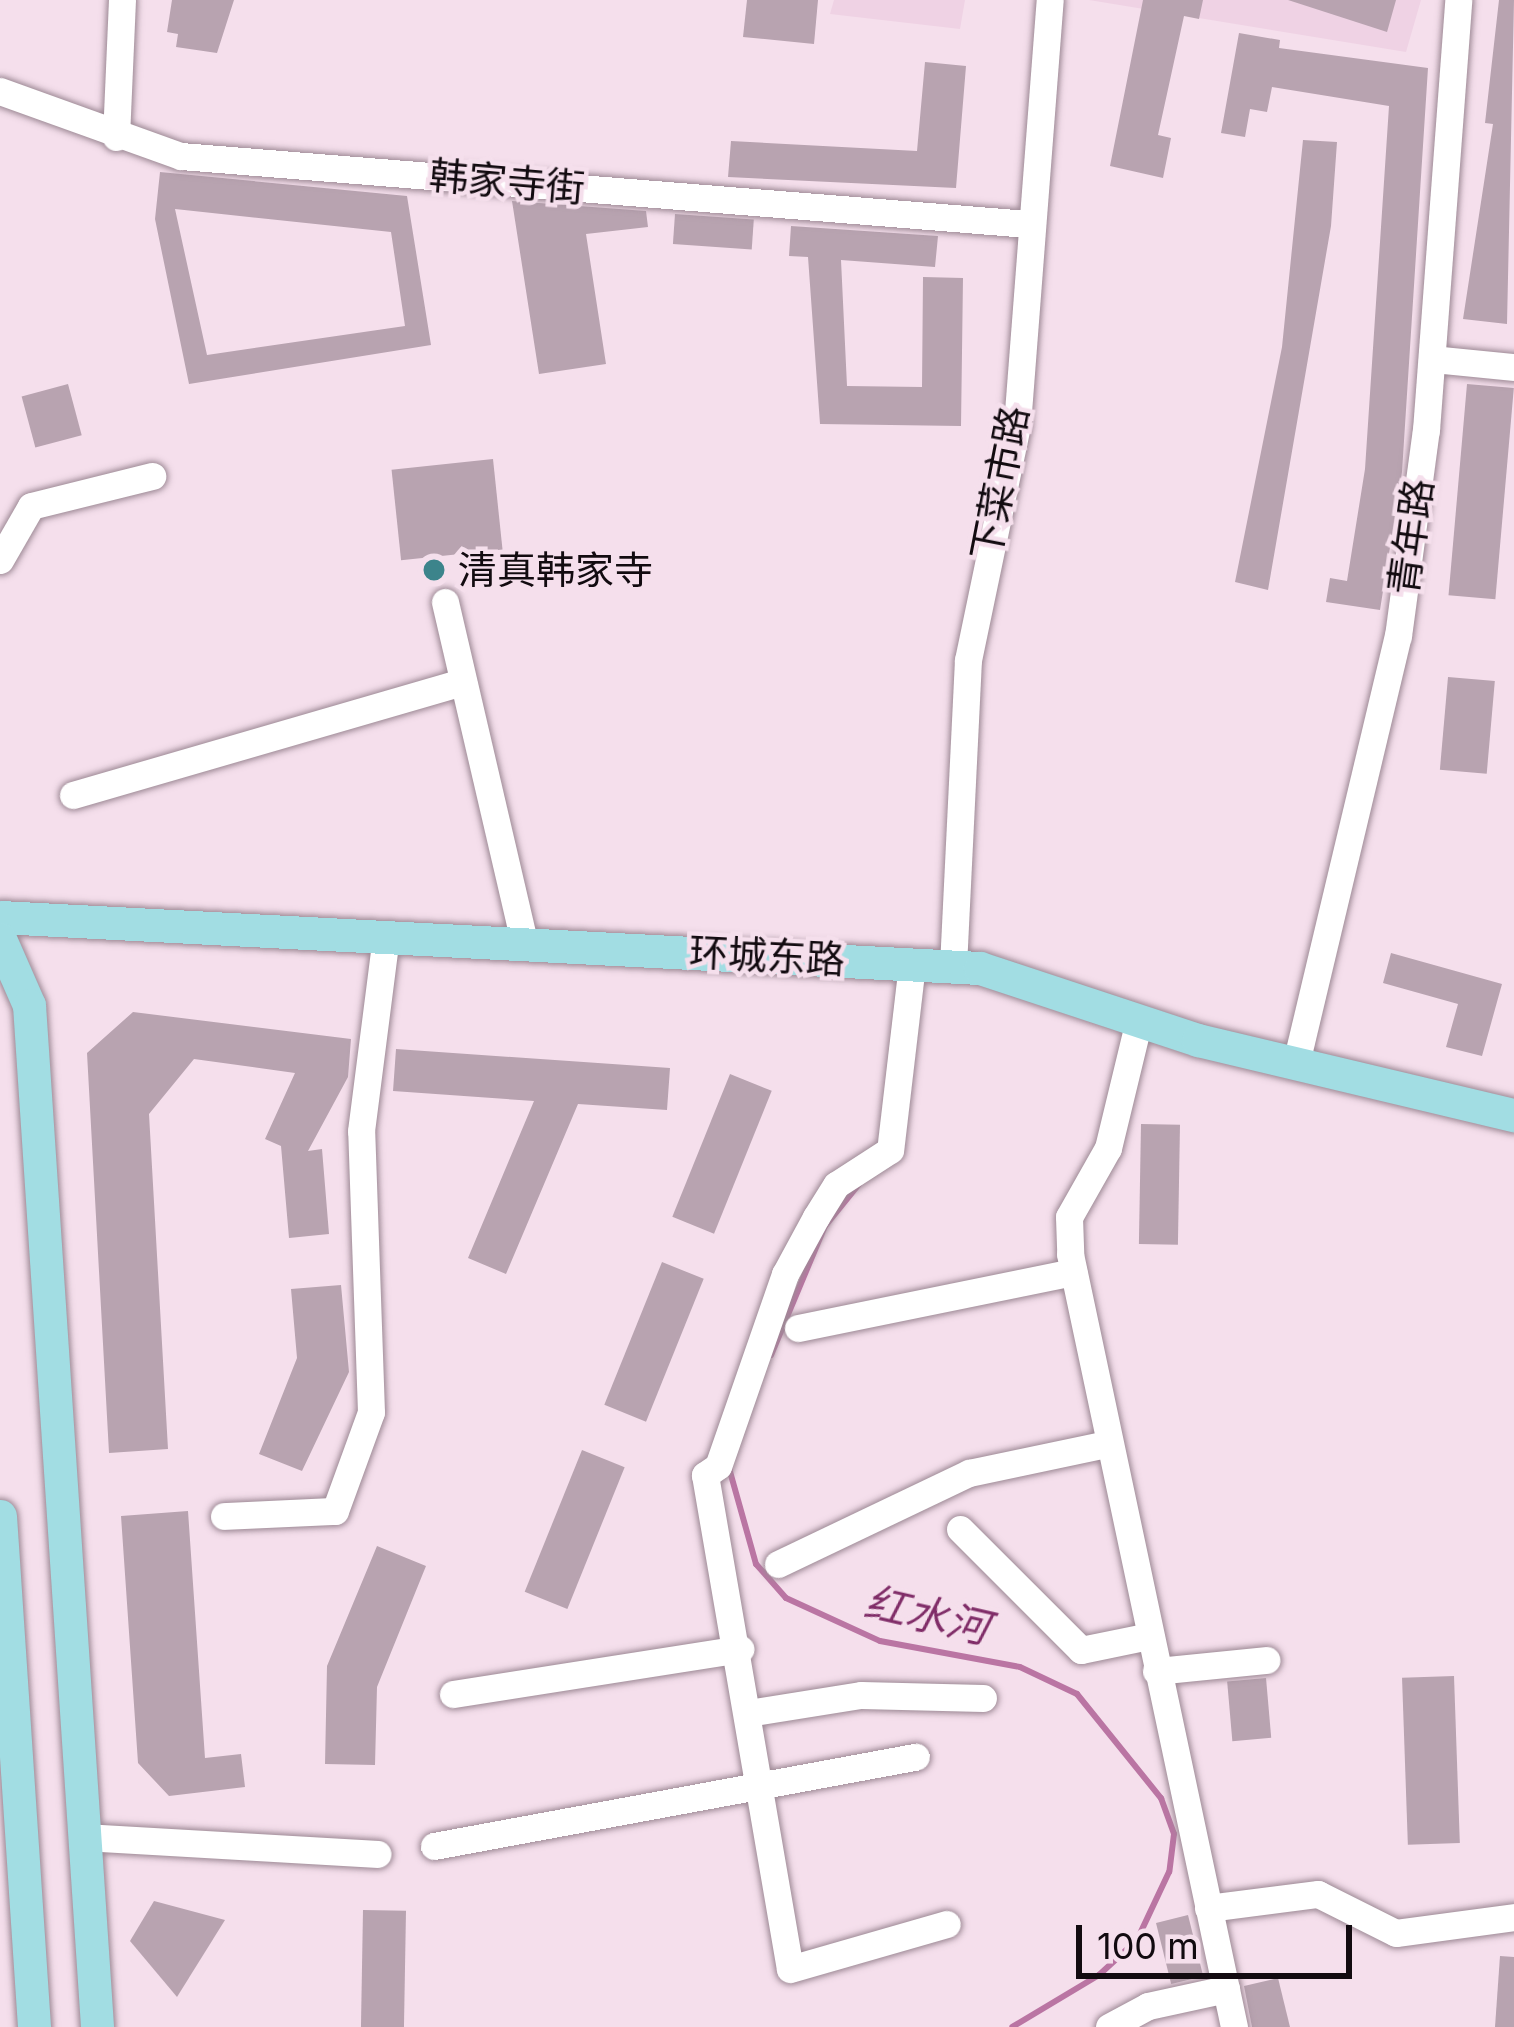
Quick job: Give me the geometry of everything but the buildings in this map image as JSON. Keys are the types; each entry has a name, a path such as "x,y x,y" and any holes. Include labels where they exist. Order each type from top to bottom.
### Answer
{"main road":[{"name":"环城东路","path":"0,917 953,966 1296,1063 1514,1115"},
{"path":"0,939 29,1005 97,2027"},
{"path":"0,1516 34,2027"}],"street":[{"path":"116,137 122,0"},
{"name":"下菜市路","path":"953,966 968,660 1017,425 1028,224 1050,0"},
{"name":"青年路","path":"1296,1063 1398,636 1432,358 1458,0"},
{"name":"韩家寺街","path":"0,91 116,137 181,156 1028,224"},
{"path":"1432,358 1514,368"},
{"path":"0,560 31,506 152,476"},
{"path":"445,602 524,942"},
{"path":"73,795 463,682"},
{"path":"224,1516 334,1511 371,1412 361,1131 386,935"},
{"path":"911,964 890,1150 836,1185 785,1274 718,1466 705,1475 740,1649 790,1970 947,1924"},
{"path":"1139,1020 1108,1148 1069,1217 1073,1272 1234,2027"},
{"path":"798,1328 1073,1272"},
{"path":"778,1564 969,1473 1107,1444"},
{"path":"960,1529 1081,1650 1149,1636"},
{"path":"453,1694 740,1649"},
{"path":"1156,1671 1266,1660"},
{"path":"748,1713 861,1695 983,1698"},
{"path":"434,1846 916,1757"},
{"path":"84,1837 378,1854"},
{"path":"1208,1908 1318,1894 1396,1934 1514,1917"},
{"path":"1109,2027 1148,2006 1226,1989"}],"shaded area":[{"path":"834,0 965,0 960,29 830,14"},
{"path":"1089,0 1421,0 1406,52"}],"waterway":[{"name":"红水河","path":"771,1355 825,1226 859,1184"},
{"name":"红水河","path":"729,1468 756,1564 786,1598 880,1641 1020,1667 1077,1694 1161,1798 1174,1834 1169,1872 1137,1940 1099,1975 1012,2027"}],"place":[{"name":"清真韩家寺","path":"434,570"}]}
